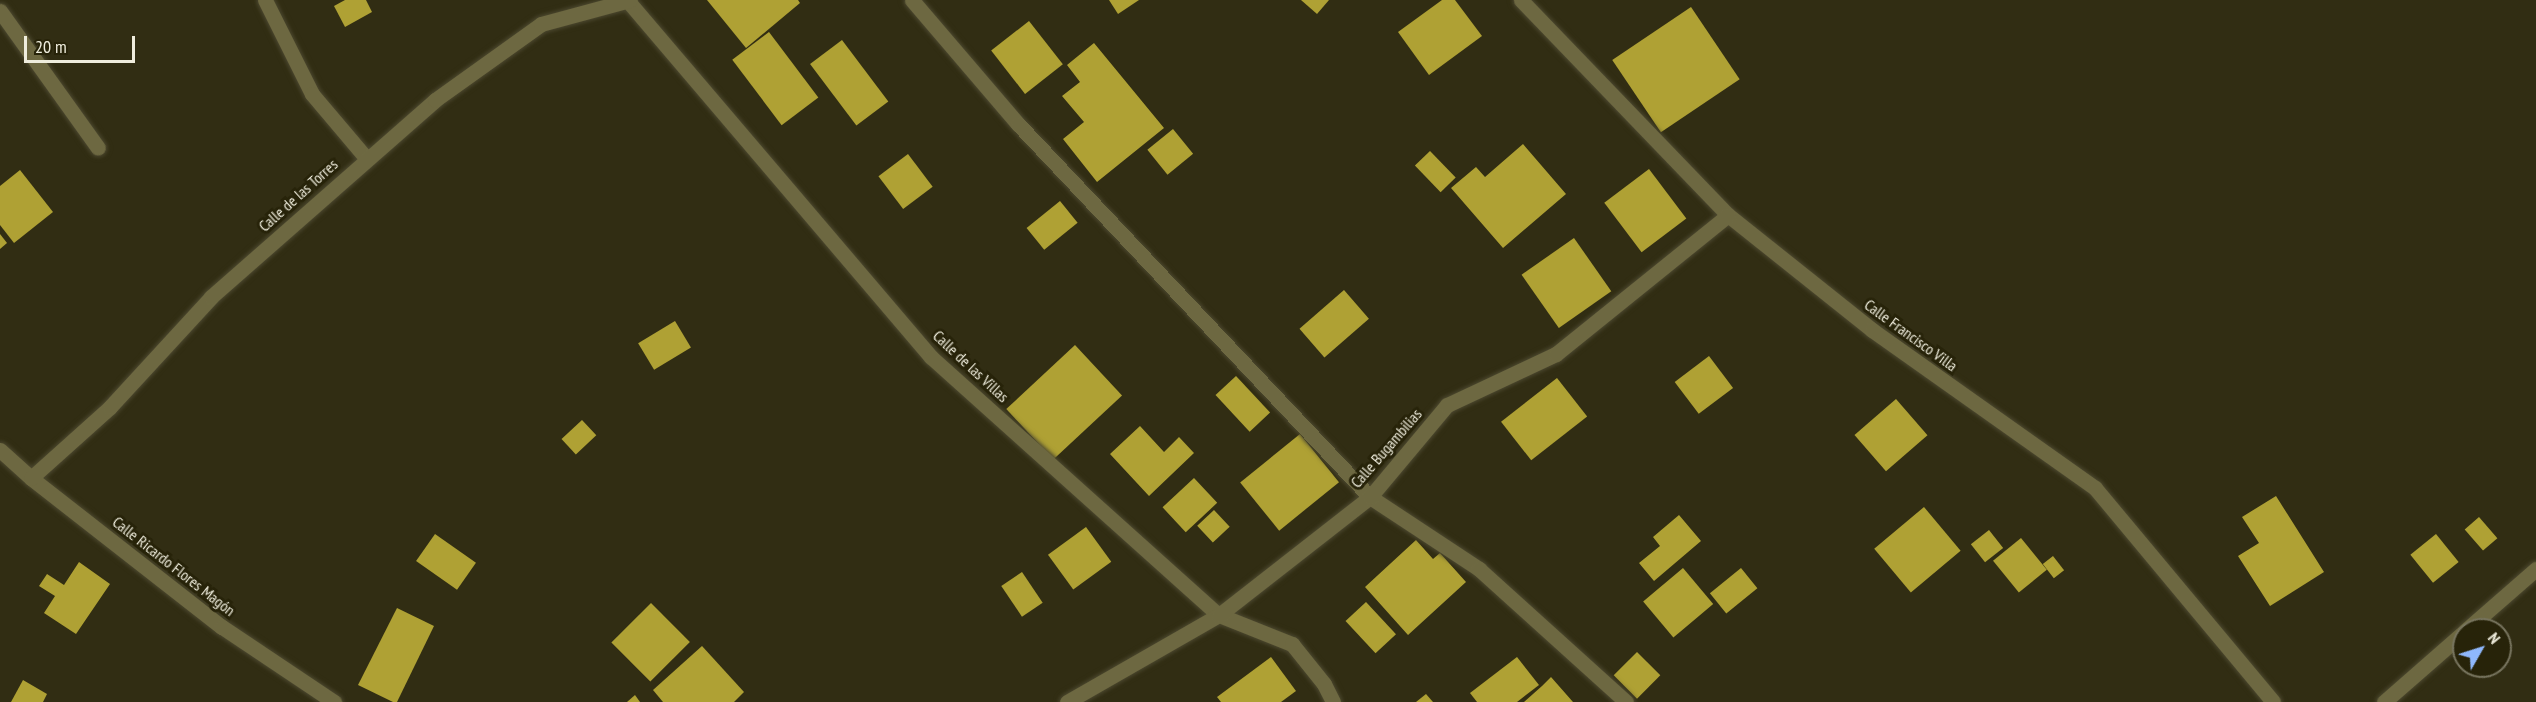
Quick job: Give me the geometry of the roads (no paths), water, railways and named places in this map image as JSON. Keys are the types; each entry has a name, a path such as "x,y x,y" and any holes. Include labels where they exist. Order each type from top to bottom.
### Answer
{"street":[{"path":"265,0 312,94 367,159"},
{"path":"912,0 1018,124 1370,497 1479,568 1626,702"},
{"name":"Calle Francisco Villa","path":"1521,0 1728,215 1872,330 2095,488 2272,702"},
{"name":"Calle de las Torres","path":"31,478 110,407 211,297 435,100 541,24 629,1"},
{"name":"Calle de las Villas","path":"629,1 931,357 1220,615 1292,644 1324,684 1333,702"},
{"path":"0,11 98,148"},
{"name":"Calle Bugambilias","path":"1067,702 1220,615 1370,497 1448,405 1556,354 1728,215"},
{"name":"Calle Ricardo Flores Magón","path":"0,450 31,478 222,627 334,702"},
{"path":"2480,618 2536,569"},
{"path":"2384,702 2452,642"}]}
